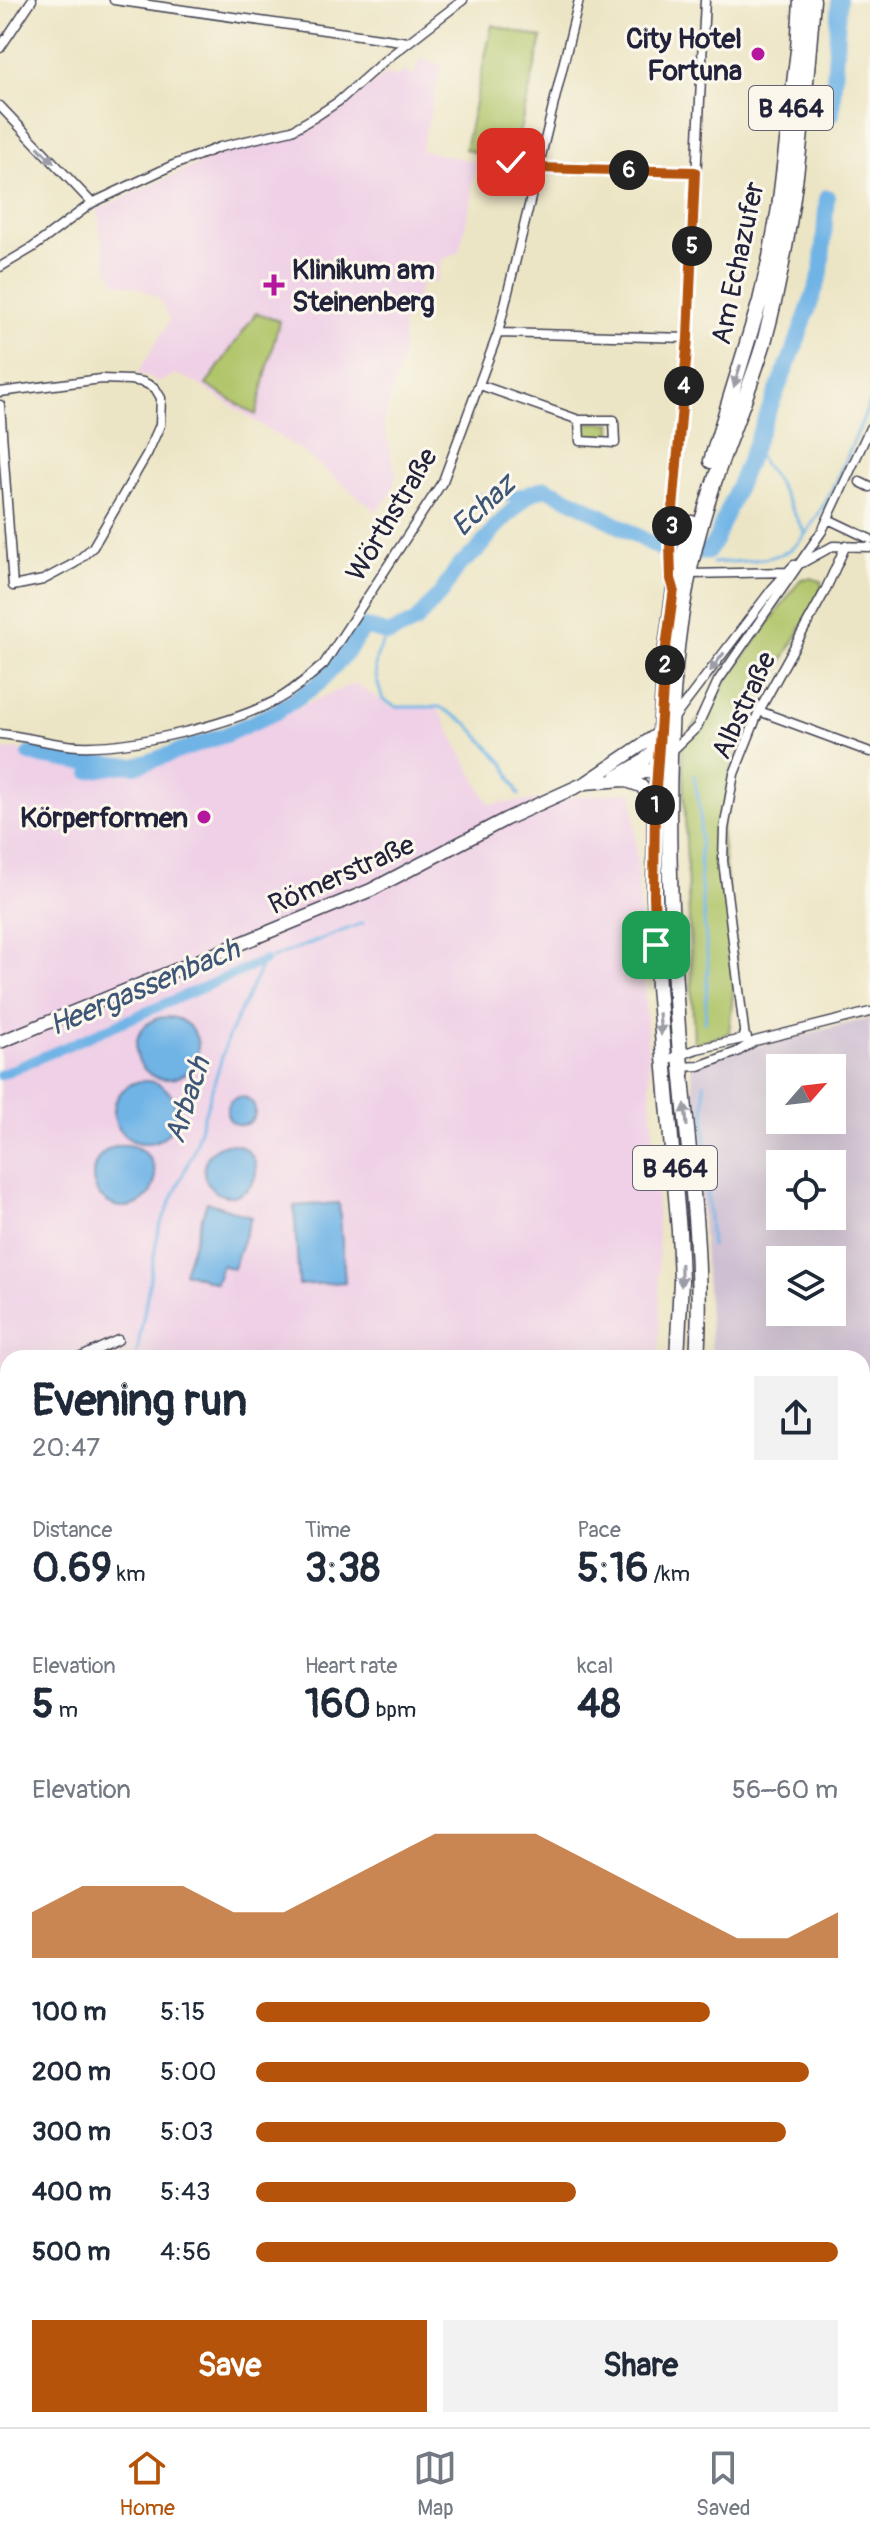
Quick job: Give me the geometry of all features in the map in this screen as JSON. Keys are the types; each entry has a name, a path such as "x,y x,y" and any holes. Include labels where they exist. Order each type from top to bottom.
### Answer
{"main road":[{"name":"Am Echazufer","path":"658,767 667,736 676,663 684,545 760,301 770,257 781,192 801,0"},
{"name":"Am Echazufer","path":"684,545 720,462 763,344 783,262 813,0"},
{"name":"Am Echazufer","path":"667,736 663,706 666,647 674,589 683,567"},
{"path":"640,746 663,706"},
{"path":"585,783 640,746 667,736"},
{"name":"Römerstraße","path":"608,781 642,762 667,736"},
{"name":"B 464","path":"667,736 670,864 681,1061 697,1272 697,1350"},
{"name":"Römerstraße","path":"0,1042 371,890 506,819 585,783 624,780 658,767"},
{"name":"B 464","path":"658,767 654,896 658,987 679,1231 681,1281 677,1350"},
{"path":"624,780 641,786 655,802"}],"street":[{"path":"0,48 32,0"},
{"path":"114,0 408,42"},
{"path":"0,267 32,248 92,203 220,147 292,130 339,101 463,0"},
{"name":"Wörthstraße","path":"0,734 78,746 134,743 222,721 273,702 302,685 324,664 443,481 480,385 498,333 579,0"},
{"path":"684,545 688,338 705,0"},
{"path":"0,106 92,203"},
{"path":"489,162 695,172"},
{"path":"498,333 688,338"},
{"path":"0,392 101,379 143,382 155,388 161,398 160,425 147,454 93,547 75,563 43,580 13,586 0,405"},
{"path":"480,385 579,420 614,420 615,443 580,441 579,420"},
{"name":"Albstraße","path":"667,736 697,727 718,681 822,531 870,428"},
{"path":"860,482 870,487"},
{"path":"828,519 870,539"},
{"name":"Albstraße","path":"667,736 772,589 822,531"},
{"path":"846,545 870,547"},
{"name":"Albstraße","path":"745,1038 724,884 724,829 734,774 759,711 824,593 846,545 833,546 801,563"},
{"path":"683,567 767,574 788,572"},
{"path":"767,574 772,589"},
{"path":"759,711 870,752"},
{"path":"664,1061 681,1061 699,1066 737,1052 755,1041 870,1012"},
{"path":"664,1061 681,1061 745,1038 755,1041"},
{"path":"96,1350 118,1340"}],"shaded area":[{"name":"Klinikum am Steinenberg","path":"419,59 442,65 421,150 477,162 459,252 442,260 436,283 423,280 416,299 403,309 403,355 383,424 396,474 390,496 376,511 299,449 191,380 175,374 158,383 151,377 137,374 170,320 159,298 116,282 106,264 97,210 221,154 311,130 386,74 398,76 403,72 415,75"},
{"path":"355,683 392,708 437,707 489,804 633,792 657,1201 658,1350 0,1350 0,750 17,749 82,769 184,755"},
{"path":"870,1018 870,1350 711,1350 691,1063"}],"green space":[{"path":"492,25 542,38 513,159 492,158 465,149"},
{"path":"256,313 279,321 256,415 206,385"},
{"path":"583,423 611,423 611,439 583,438"},
{"path":"801,579 821,581 822,591 755,709 730,774 721,830 736,963 729,1033 694,1044 682,742"}],"water":[{"path":"167,1017 179,1019 189,1026 196,1036 196,1060 189,1070 179,1077 167,1079 155,1077 145,1070 138,1060 136,1048 138,1036 145,1026 155,1019"},
{"path":"145,1081 157,1083 167,1090 174,1100 174,1124 167,1134 157,1141 145,1143 133,1141 123,1134 116,1124 114,1112 116,1100 123,1090 133,1083"},
{"path":"241,1097 251,1101 255,1111 251,1121 241,1125 231,1121 227,1111 231,1101"},
{"path":"230,1144 249,1151 256,1170 249,1189 230,1196 211,1189 204,1170 211,1151"},
{"path":"124,1145 136,1147 146,1154 153,1164 153,1188 146,1198 136,1205 124,1207 112,1205 102,1198 95,1188 93,1176 95,1164 102,1154 112,1147"},
{"path":"207,1202 251,1217 233,1269 222,1265 216,1283 184,1272"},
{"path":"339,1203 345,1282 299,1285 294,1206"}],"waterway":[{"name":"Echaz","path":"832,114 839,0"},
{"name":"Echaz","path":"30,754 78,762 136,766 225,735 276,712 318,684 365,627 389,634 415,622 442,592 459,565 477,551 529,494 545,488 661,549 708,552 795,347 821,273 827,197"},
{"path":"713,563 769,558 786,552 798,543 834,485 870,403"},
{"path":"752,447 777,482 805,533"},
{"path":"482,498 500,498 545,488"},
{"name":"Arbach","path":"389,634 375,666 383,700 397,707 440,707 467,723 505,765 519,795"},
{"path":"88,774 136,766"},
{"path":"694,775 700,812 700,873 708,965 705,1023"},
{"name":"Arbach","path":"137,1350 159,1228 193,1152 228,1037 264,961 363,923"},
{"name":"Heergassenbach","path":"0,1075 264,961"},
{"path":"704,1083 711,1246"}],"place":[{"name":"City Hotel Fortuna","path":"758,54"},
{"name":"Klinikum am Steinenberg","path":"274,285"},
{"name":"Körperformen","path":"204,817"}],"route":[{"path":"511,162 538,163 537,168 695,172 688,338 670,543 674,589 666,647 655,802 656,945"}]}
